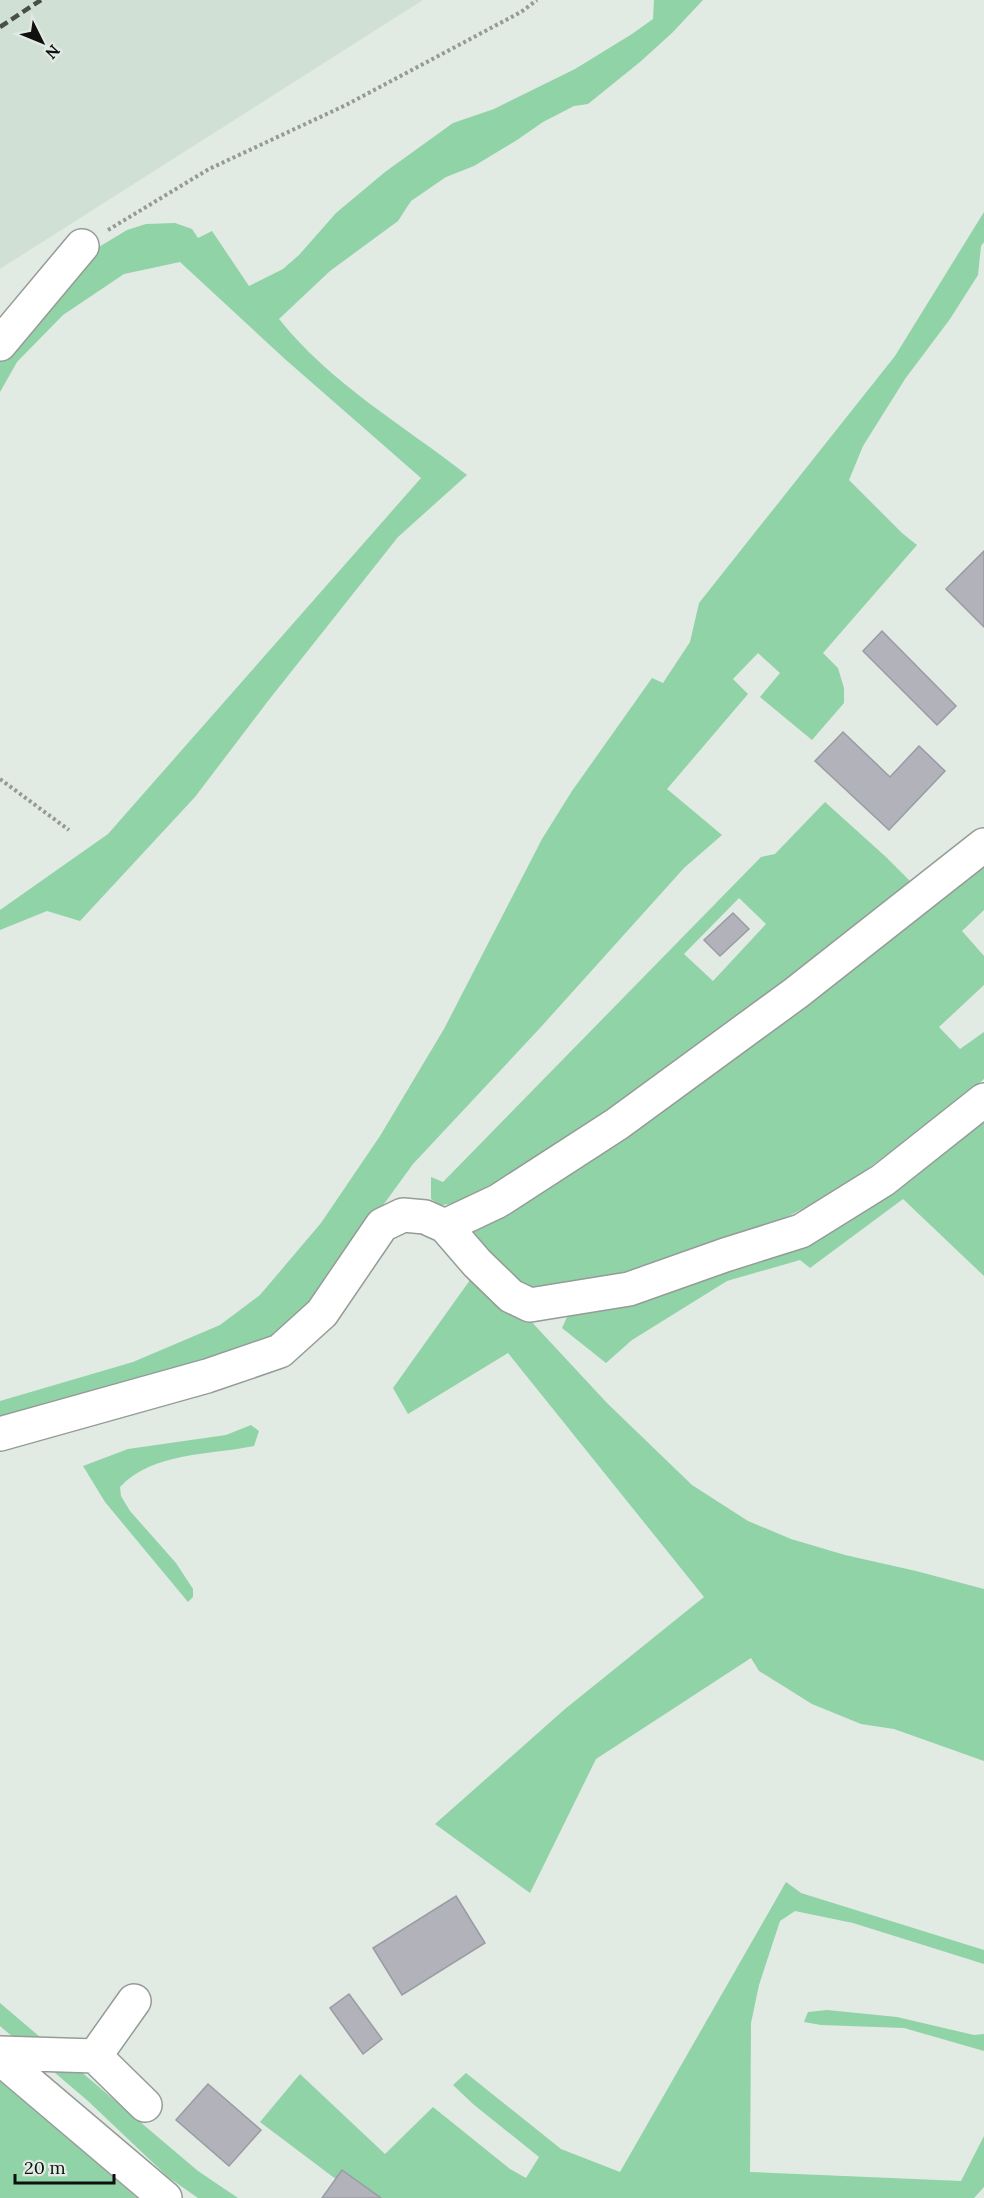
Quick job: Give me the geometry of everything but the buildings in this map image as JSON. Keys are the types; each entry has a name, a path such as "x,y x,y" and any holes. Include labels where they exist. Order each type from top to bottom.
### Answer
{"street":[{"path":"0,344 82,246"},
{"path":"445,1226 498,1201 617,1124 796,993 984,845"},
{"path":"0,1434 207,1376 280,1351 322,1313 382,1225 403,1215 425,1217 445,1226 477,1263 511,1296 530,1305 629,1289 801,1231 883,1180 984,1100"},
{"path":"95,2056 134,2001"},
{"path":"0,2052 95,2056 145,2105"},
{"path":"0,2058 165,2198"}],"path":[{"path":"82,246 209,169 346,105 521,12 537,0"},
{"path":"0,779 69,830"}],"shaded area":[{"path":"0,0 423,0 0,269"}],"green space":[{"path":"654,0 703,0 640,62 588,104 574,106 543,122 474,166 446,177 411,201 398,221 330,271 279,319 321,364 344,384 467,475 398,537 195,797 80,921 47,911 0,930 0,910 108,834 421,478 286,360 180,262 124,274 63,315 17,362 0,392 0,360 89,253 127,230 146,224 175,223 192,229 198,238 212,231 249,286 283,269 299,255 336,213 385,172 453,123 494,109 575,69 632,34 653,19"},
{"path":"984,212 984,242 981,246 978,275 950,319 905,379 863,446 849,480 917,545 823,653 838,668 844,688 844,703 812,740 760,697 780,673 758,653 733,679 748,694 667,789 722,835 684,868 540,1028 413,1164 299,1321 266,1341 0,1424 0,1401 133,1362 220,1325 260,1295 321,1223 380,1136 444,1029 542,839 572,791 652,678 663,683 690,642 699,603 895,356"},
{"path":"825,802 913,884 847,941 539,1160 453,1204 440,1205 431,1199 431,1177 443,1182 761,857 775,854","holes":["739,898 766,924 713,981 684,954"]},
{"path":"984,859 984,910 962,931 984,956 984,985 939,1027 960,1049 984,1032 984,1079 934,1121 835,1192 754,1234 641,1272 550,1290 526,1286 506,1274 471,1230"},
{"path":"984,1115 984,1276 903,1199 810,1268 800,1260 727,1281 632,1340 606,1363 562,1328 568,1315 788,1248"},
{"path":"470,1280 491,1299 527,1317 607,1403 692,1485 748,1521 791,1539 845,1555 984,1589 984,1761 894,1729 861,1724 812,1704 759,1671 751,1658 596,1759 530,1893 435,1824 565,1709 704,1597 508,1353 408,1414 393,1388"},
{"path":"251,1425 259,1431 254,1446 165,1461 133,1476 120,1487 121,1496 130,1511 176,1563 193,1589 193,1597 188,1602 105,1502 83,1466 128,1449 226,1435"},
{"path":"786,1882 801,1893 984,1950 984,1964 853,1923 795,1911 780,1921 759,1985 751,2023 750,2172 961,2181 984,2136 984,2187 974,2198 361,2198 260,2122 300,2074 385,2154 433,2107 510,2169 526,2178 539,2157 453,2085 466,2073 561,2149 620,2172"},
{"path":"0,2003 198,2171 238,2198 198,2198 168,2177 88,2101 0,2026"},
{"path":"827,2010 897,2017 974,2035 984,2034 984,2051 904,2028 821,2025 804,2022 808,2012"},
{"path":"0,2080 137,2198 0,2198"}],"railway":[{"path":"0,27 41,0"}]}
